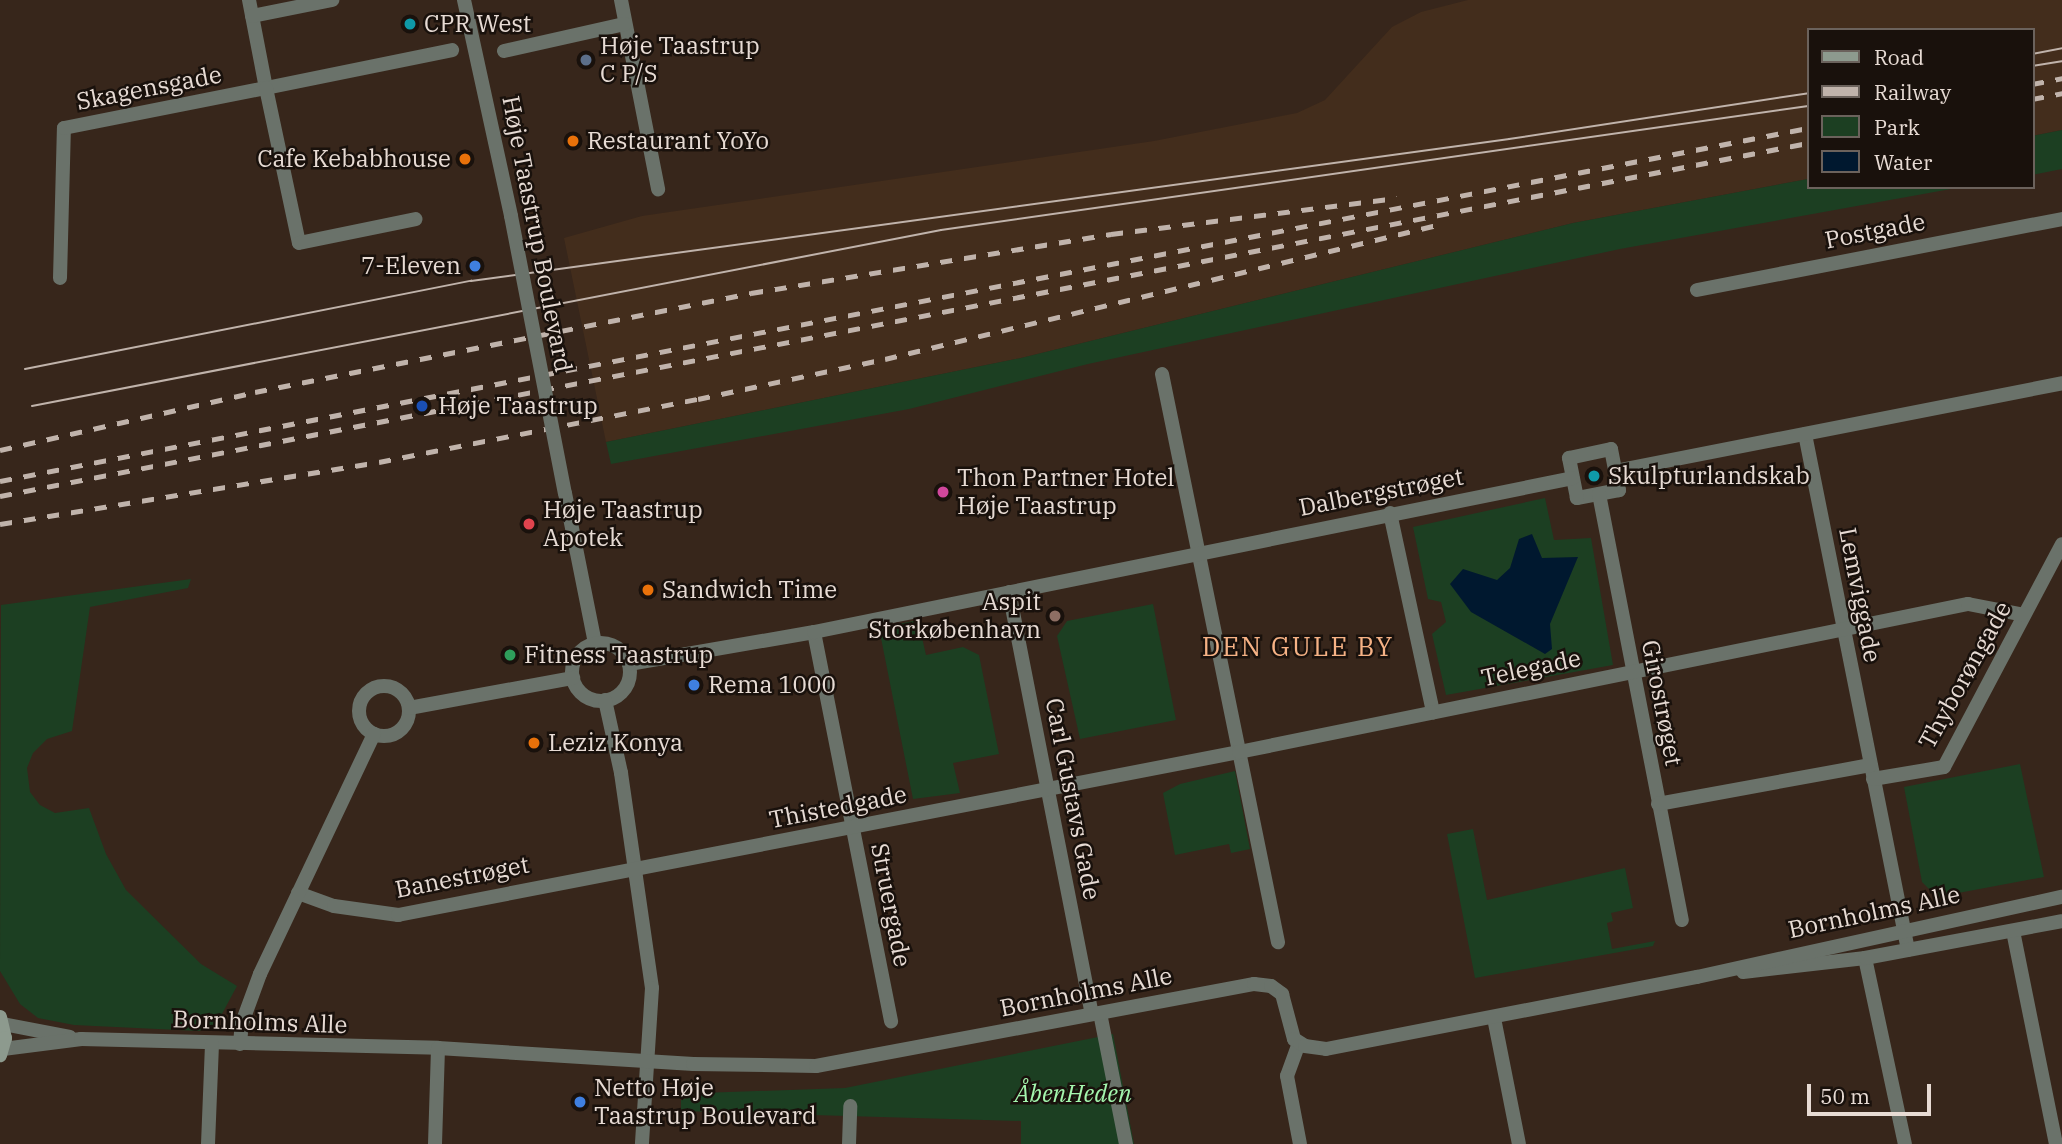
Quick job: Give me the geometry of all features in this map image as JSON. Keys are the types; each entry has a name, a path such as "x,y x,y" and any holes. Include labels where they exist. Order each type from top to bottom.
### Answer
{"street":[{"path":"249,0 299,243 416,219"},
{"path":"252,16 332,0"},
{"name":"Høje Taastrup Boulevard","path":"464,0 512,216 595,643"},
{"path":"621,0 658,189"},
{"path":"504,51 625,24"},
{"name":"Skagensgade","path":"60,278 64,128 452,50"},
{"name":"Postgade","path":"1697,290 2062,219"},
{"path":"1162,374 1279,942"},
{"path":"1615,471 2062,383"},
{"name":"Lemviggade","path":"1804,434 1908,950"},
{"path":"1611,450 1615,471 1619,490 1577,498 1569,458 1611,450"},
{"name":"Dalbergstrøget","path":"629,664 814,632 1198,551 1573,478"},
{"name":"Girostrøget","path":"1599,494 1682,920"},
{"path":"1390,513 1433,712"},
{"name":"Thyborøngade","path":"1872,772 1944,767 2062,544"},
{"name":"Carl Gustavs Gade","path":"1009,592 1048,790 1126,1144"},
{"name":"Telegade","path":"1048,790 1969,604 2024,615"},
{"name":"Struergade","path":"814,632 891,1021"},
{"path":"595,643 619,649 629,664 628,683 605,700 585,695 573,678 575,660 595,643"},
{"path":"409,708 573,678"},
{"path":"383,686 397,689 409,708 402,729 389,736 374,734 362,724 359,712 370,690 383,686"},
{"path":"605,700 636,867 652,988 642,1144"},
{"path":"240,1044 242,1023 256,987 374,734"},
{"path":"1658,804 1872,772"},
{"name":"Thistedgade","path":"636,867 1048,790"},
{"name":"Banestrøget","path":"298,892 334,906 398,915 636,867"},
{"name":"Bornholms Alle","path":"2,1052 81,1040 438,1048 647,1061 816,1066 1264,984 1282,994 1291,1034 1298,1043 1326,1049 1697,977 1903,929 2062,897"},
{"name":"Bornholms Alle","path":"1697,977 1865,958 2062,921"},
{"path":"2013,931 2057,1119 2056,1144"},
{"path":"1865,958 1905,1144"},
{"path":"1494,1018 1519,1144"},
{"path":"1,1020 2,1052"},
{"name":"Bornholms Alle","path":"1,1020 81,1040"},
{"path":"1297,1143 1287,1076 1298,1043"},
{"path":"208,1144 212,1044"},
{"path":"435,1144 438,1048"},
{"path":"849,1144 850,1106"}],"shaded area":[{"path":"1468,0 2062,0 2062,130 2034,136 2034,28 1806,28 1806,179 1573,223 1021,358 606,442 564,238 642,216 1154,141 1297,113 1325,100 1392,27 1421,12"}],"green space":[{"path":"2062,130 2062,169 2034,175 2034,136"},
{"path":"1806,179 1806,189 1951,189 1620,249 1088,364 909,409 611,464 606,442 1021,358 1573,223"},
{"path":"1545,498 1554,540 1591,538 1613,665 1446,695 1432,634 1446,622 1441,602 1428,599 1413,527"},
{"path":"191,579 188,588 90,607 72,731 47,739 33,753 27,768 30,792 40,805 55,813 89,808 106,854 126,890 201,964 237,986 216,1025 199,1031 74,1025 38,1018 20,1004 0,971 1,605"},
{"path":"1153,604 1176,720 1080,739 1057,636 1067,621"},
{"path":"918,620 926,655 963,647 979,655 999,754 953,763 960,793 913,799 879,628"},
{"path":"2020,764 2044,877 1937,897 1922,882 1904,787"},
{"path":"1235,771 1250,849 1231,853 1229,844 1175,855 1163,793 1180,784"},
{"path":"1473,829 1487,900 1625,868 1633,908 1611,913 1613,921 1607,923 1612,949 1655,941 1653,946 1475,978 1447,834"},
{"name":"ÅbenHeden","path":"1113,1034 1134,1144 1021,1144 1021,1121 681,1111 681,1100 701,1093 845,1088"}],"water":[{"path":"1532,534 1542,558 1578,557 1550,624 1552,649 1545,654 1471,612 1450,584 1463,569 1497,580 1510,568 1519,539"}],"tram line":[{"path":"2034,54 2062,48"},
{"path":"2034,66 2062,61"},
{"path":"25,369 471,281 1509,139 1806,93"},
{"path":"32,406 941,230 1806,106"}],"railway":[{"path":"2034,84 2062,78"},
{"path":"2034,99 2062,93"},
{"path":"0,481 1806,128"},
{"path":"0,496 1806,143"},
{"path":"0,450 255,392 751,293 1111,234 1397,198"},
{"path":"0,524 379,462 698,399 885,359 1437,225"}],"place":[{"name":"CPR West","path":"410,24"},
{"name":"Høje Taastrup C P/S","path":"586,60"},
{"name":"Restaurant YoYo","path":"573,141"},
{"name":"Cafe Kebabhouse","path":"465,159"},
{"name":"7-Eleven","path":"475,266"},
{"name":"Høje Taastrup","path":"422,406"},
{"name":"Skulpturlandskab","path":"1594,476"},
{"name":"Thon Partner Hotel Høje Taastrup","path":"943,492"},
{"name":"Høje Taastrup Apotek","path":"529,524"},
{"name":"Sandwich Time","path":"648,590"},
{"name":"Aspit Storkøbenhavn","path":"1055,616"},
{"name":"Fitness Taastrup","path":"510,655"},
{"name":"Rema 1000","path":"694,685"},
{"name":"Leziz Konya","path":"534,743"},
{"name":"Netto Høje Taastrup Boulevard","path":"580,1102"}],"district":[{"name":"DEN GULE BY","path":"1298,647"}]}
